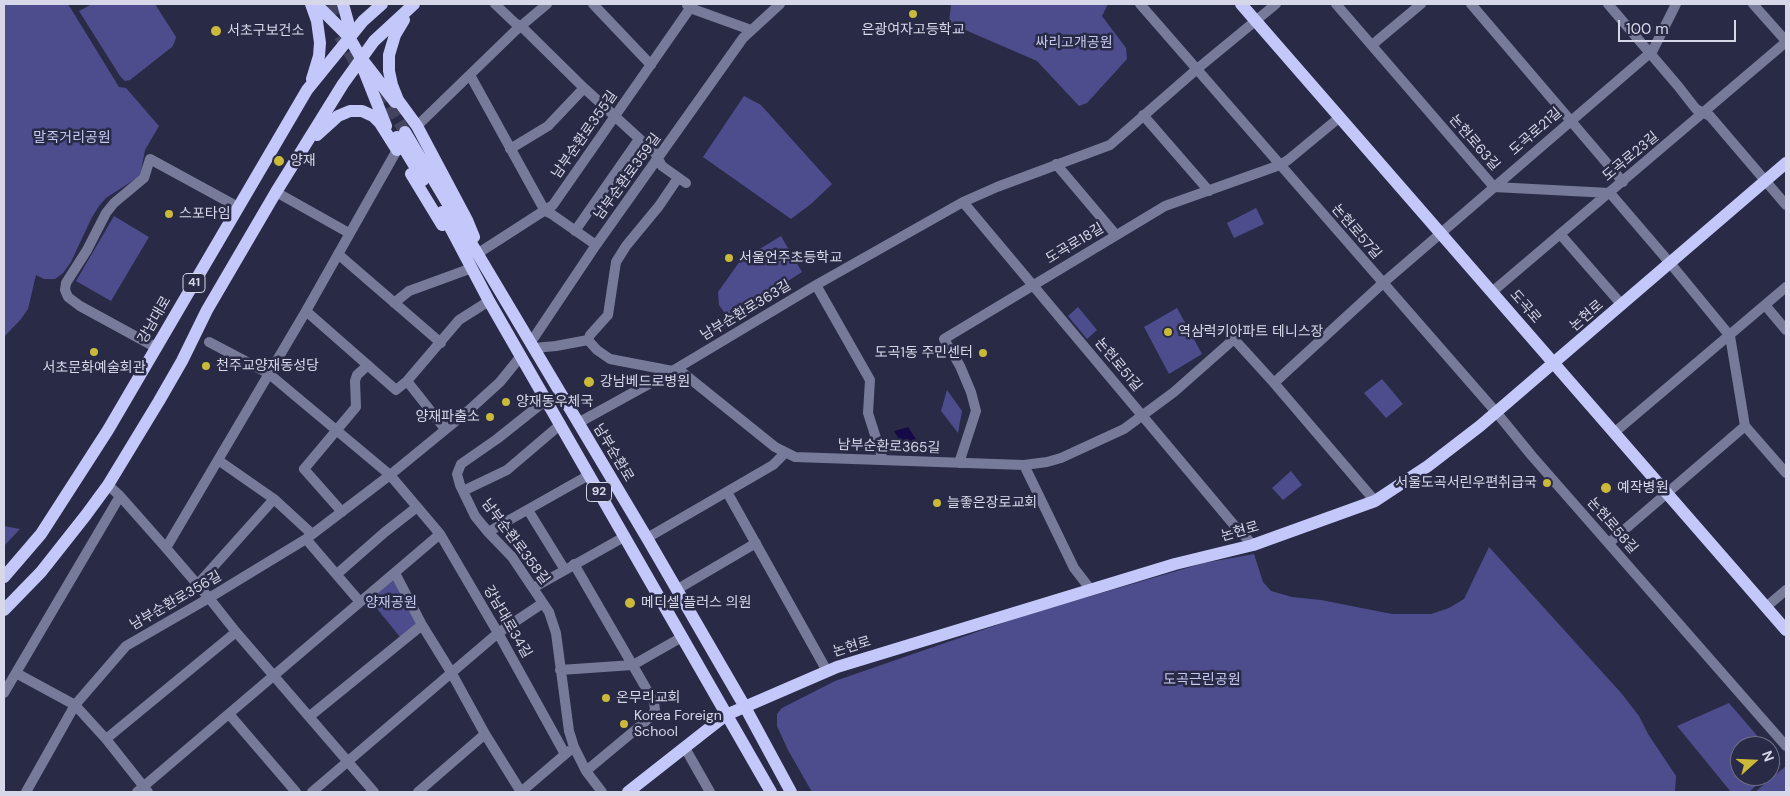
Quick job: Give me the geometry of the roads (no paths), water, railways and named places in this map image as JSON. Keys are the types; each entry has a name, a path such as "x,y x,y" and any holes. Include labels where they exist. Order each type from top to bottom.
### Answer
{"main road":[{"path":"307,90 318,62 320,49 318,28 311,4"},
{"path":"316,4 349,37 361,58 395,103 417,126"},
{"path":"343,4 348,22 349,37"},
{"name":"강남대로","path":"4,577 30,548 51,520 108,430 307,90 349,37 382,4"},
{"path":"415,4 395,35 390,47 388,64 392,85 398,100 417,126 467,220 486,267"},
{"name":"41","path":"4,610 41,572 108,485 182,362 207,310 296,158 342,84 374,41 415,4"},
{"name":"도곡로","path":"1241,4 1786,630"},
{"path":"361,58 367,79 444,229 472,268"},
{"path":"296,158 333,119 344,113 356,111 362,111 373,116 398,141"},
{"path":"398,141 394,136 398,128 406,126 414,129 417,126"},
{"name":"남부순환로","path":"398,141 455,218 486,267 647,538 745,707 791,792"},
{"name":"논현로","path":"628,792 726,715 828,671 1175,564 1253,545 1375,501 1428,466 1496,412 1786,163"},
{"name":"92","path":"472,268 489,301 771,792"}],"street":[{"path":"495,4 522,27 584,88 639,138 659,159 662,166 682,181 616,262 608,315 590,335 588,340"},
{"path":"417,126 515,31 547,4"},
{"path":"593,4 651,65"},
{"name":"남부순환로359길","path":"532,345 596,245 659,159 743,38 780,4"},
{"name":"논현로57길","path":"1140,4 1496,412"},
{"name":"남부순환로363길","path":"578,423 674,370 816,285 963,202 1056,164 1110,145 1196,69 1276,4"},
{"name":"논현로63길","path":"1336,4 1494,188 1610,193"},
{"path":"1372,45 1421,4"},
{"path":"1471,4 1623,182"},
{"path":"1608,4 1696,110 1710,116 1786,205"},
{"path":"1650,54 1676,4"},
{"path":"1753,4 1786,42"},
{"path":"690,5 751,30"},
{"name":"남부순환로355길","path":"480,252 545,212 553,205 651,65 690,5"},
{"name":"도곡로23길","path":"1492,292 1786,42"},
{"name":"도곡로21길","path":"1274,383 1383,283 1650,54"},
{"path":"470,75 545,212 550,213 596,245"},
{"path":"510,149 548,126 584,88"},
{"path":"1143,116 1209,191"},
{"name":"도곡로18길","path":"959,463 976,411 972,392 960,366 944,340 1165,206 1280,165 1340,117"},
{"path":"575,230 639,138"},
{"path":"166,548 306,311 398,141"},
{"path":"157,348 80,306 68,297 65,290 66,282 87,250 106,213 114,203 144,178 150,159 238,207"},
{"path":"1056,164 1116,235"},
{"path":"276,192 349,233"},
{"path":"1610,193 1730,336 1745,426 1786,473"},
{"name":"논현로51길","path":"963,202 1234,525 1253,545"},
{"path":"1560,234 1622,305"},
{"path":"338,254 441,343"},
{"path":"394,302 408,291 472,268"},
{"path":"816,285 870,380 868,413 883,460"},
{"path":"1615,432 1786,287"},
{"path":"306,311 396,390 407,381 459,320 489,301"},
{"path":"1765,305 1786,330"},
{"name":"남부순환로365길","path":"785,453 794,457 959,463 1024,465 1047,462 1061,458 1124,429 1144,416 1234,339 1274,383"},
{"path":"532,345 556,346 588,340"},
{"path":"588,340 597,350 610,359 683,373 785,453 773,466 647,538"},
{"name":"강남대로34길","path":"209,342 268,373 390,475 440,534 498,633 565,754"},
{"name":"남부순환로356길","path":"26,792 75,705 126,646 309,537 390,475 445,429 500,382 521,356"},
{"path":"342,512 304,469 356,407 355,381 357,376 368,365"},
{"path":"407,381 445,429"},
{"path":"1274,383 1375,501"},
{"name":"남부순환로358길","path":"546,400 497,439 461,464 457,474 463,491 476,516 488,532 512,557 549,612 556,633 569,731 574,748 586,772 602,792"},
{"name":"논현로58길","path":"1496,412 1532,456 1786,746"},
{"path":"463,491 507,470 561,424"},
{"path":"1609,543 1745,426"},
{"path":"218,460 274,499 309,537 360,602"},
{"path":"1024,465 1074,568 1091,590"},
{"path":"488,532 589,475"},
{"path":"108,485 166,548 374,792"},
{"path":"727,492 828,671"},
{"path":"4,693 120,496"},
{"path":"196,585 274,499"},
{"path":"337,574 385,532 417,508"},
{"path":"528,510 565,570"},
{"path":"16,673 75,705 106,739 143,790 273,675 440,534"},
{"path":"533,588 624,537"},
{"path":"676,590 756,543"},
{"path":"574,564 654,702 655,710 652,716 586,772"},
{"path":"395,573 422,625 521,792 574,748"},
{"path":"1766,607 1786,590"},
{"path":"312,792 498,633 543,603"},
{"path":"310,716 422,625"},
{"path":"106,739 236,632"},
{"path":"560,670 633,665 682,637"},
{"path":"229,714 296,792"},
{"path":"418,792 485,734"},
{"path":"685,748 710,792"}],"tunnel":[{"path":"331,4 349,34"},
{"path":"340,36 361,73"},
{"path":"381,91 405,132"}],"place":[{"name":"은광여자고등학교","path":"913,14"},
{"name":"서초구보건소","path":"216,31"},
{"name":"양재","path":"279,161"},
{"name":"스포타임","path":"169,214"},
{"name":"서울언주초등학교","path":"729,258"},
{"name":"역삼럭키아파트 테니스장","path":"1168,332"},
{"name":"서초문화예술회관","path":"94,352"},
{"name":"도곡1동 주민센터","path":"983,353"},
{"name":"천주교양재동성당","path":"206,366"},
{"name":"강남베드로병원","path":"589,382"},
{"name":"양재동우체국","path":"506,402"},
{"name":"양재파출소","path":"490,417"},
{"name":"서울도곡서린우편취급국","path":"1547,483"},
{"name":"예작병원","path":"1606,488"},
{"name":"늘좋은장로교회","path":"937,503"},
{"name":"메디셀 플러스 의원","path":"630,603"},
{"name":"온무리교회","path":"606,698"},
{"name":"Korea Foreign School","path":"624,724"}],"park label":[{"name":"싸리고개공원","path":"1074,43"},
{"name":"말죽거리공원","path":"72,138"},
{"name":"양재공원","path":"391,603"},
{"name":"도곡근린공원","path":"1202,680"}]}
